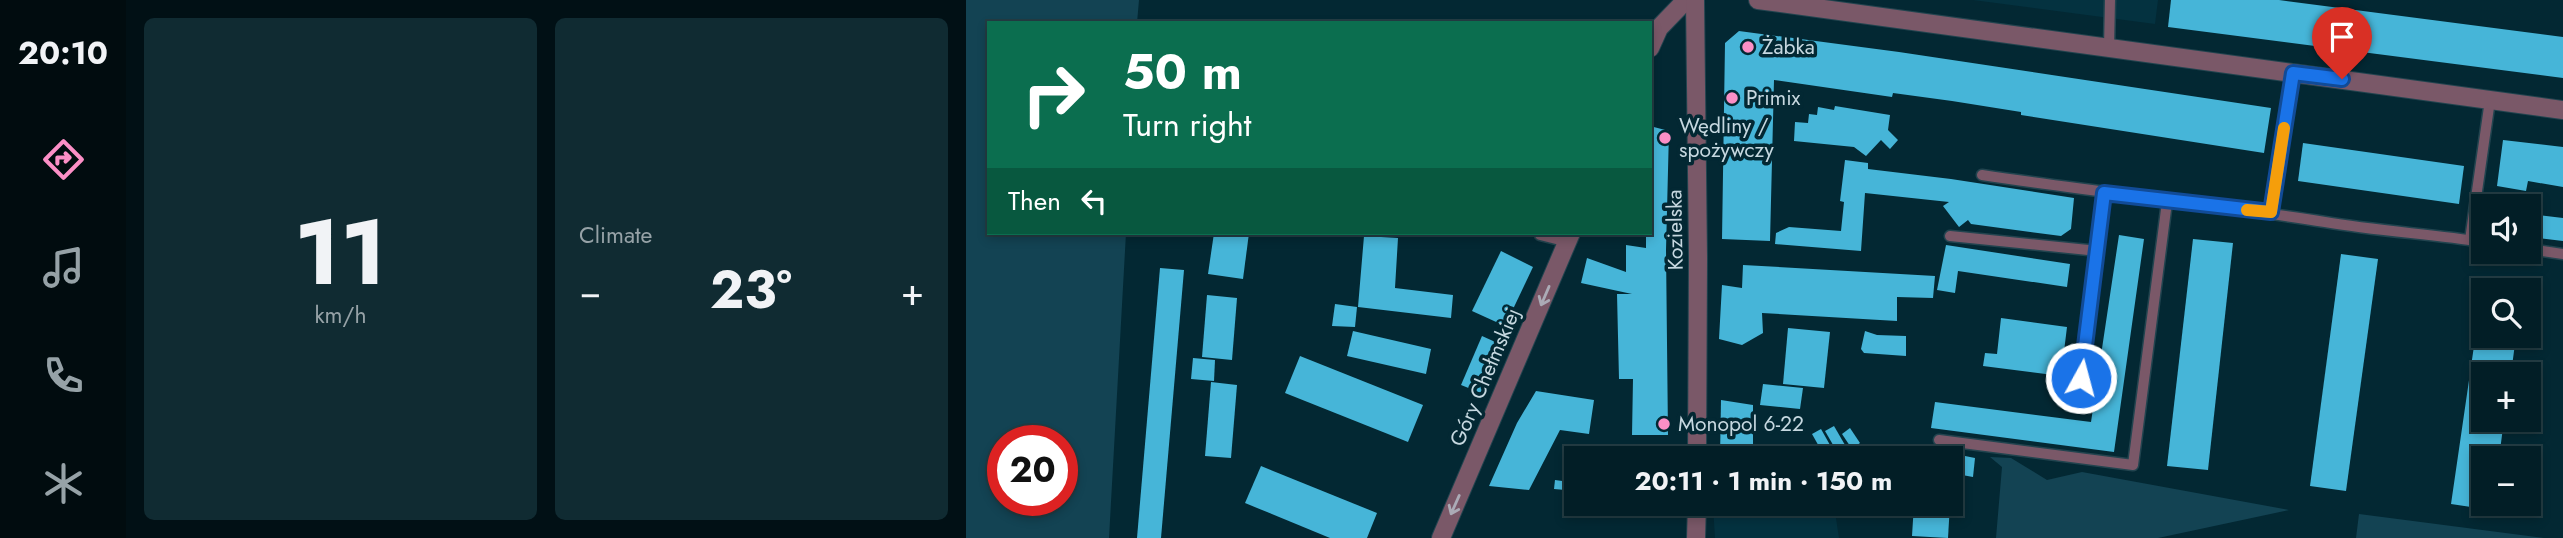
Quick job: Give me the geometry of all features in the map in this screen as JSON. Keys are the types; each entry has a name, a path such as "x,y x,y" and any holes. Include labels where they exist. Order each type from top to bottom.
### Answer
{"street":[{"path":"1652,43 1659,28 1686,0"},
{"name":"Kozielska","path":"1695,0 1697,446"},
{"path":"1758,0 2563,110"},
{"name":"Góry Chełmskiej","path":"1441,538 1569,237"},
{"path":"1696,538 1697,516"}],"lane":[{"path":"2109,48 2110,0"},
{"path":"2271,212 2293,73"},
{"path":"1982,175 2167,202 2271,212 2326,223 2470,240 2490,100"},
{"path":"2078,404 2104,193"},
{"path":"1939,440 2133,465 2167,202"},
{"path":"1540,235 1569,237"},
{"path":"1950,236 2098,251"},
{"path":"2541,251 2563,254"}],"shaded area":[{"path":"966,0 1139,0 1137,21 987,21 987,235 1126,235 1109,538 966,538"},
{"path":"1973,0 2158,0 2155,24"},
{"path":"1990,457 2011,458 2047,480 2082,472 2289,510 2158,538 1996,538 2002,467"},
{"path":"2359,514 2544,538 2356,538"},
{"path":"1714,516 1836,516 1839,538 1715,538"}],"building":[{"path":"2171,0 2279,0 2563,37 2563,78 2168,27"},
{"path":"1739,31 1899,52 2271,108 2264,153 2021,115 2021,112 1952,101 1893,93 1892,97 1774,80 1770,241 1722,239 1725,43"},
{"path":"1835,106 1890,115 1888,130 1898,140 1890,149 1881,140 1866,156 1854,147 1794,141 1795,122 1808,123 1809,114 1817,115 1818,107 1834,110"},
{"path":"1652,127 1669,131 1666,250 1668,435 1632,435 1633,379 1619,379 1617,294 1632,294 1581,283 1587,258 1626,272 1626,245 1646,248 1646,235 1652,235"},
{"path":"2503,140 2563,147 2563,187 2528,181 2526,191 2497,186"},
{"path":"2303,143 2464,166 2459,204 2298,181"},
{"path":"1845,160 1868,163 1868,169 2074,198 2071,229 2061,236 1971,224 1968,220 1959,227 1943,206 1949,202 1865,193 1861,251 1775,244 1776,233 1789,227 1841,231 1844,202 1840,201"},
{"path":"2541,215 2563,218 2563,241 2541,238"},
{"path":"1214,235 1249,235 1243,279 1208,274"},
{"path":"2119,235 2144,239 2114,452 1931,428 1935,402 2091,422"},
{"path":"1364,236 1398,238 1395,288 1453,295 1451,318 1358,307"},
{"path":"2193,239 2233,243 2208,470 2167,466"},
{"path":"1946,245 2070,264 2067,287 1958,271 1955,293 1937,290"},
{"path":"1501,251 1533,267 1505,326 1472,311"},
{"path":"2341,254 2378,259 2346,491 2310,486"},
{"path":"1743,265 1935,276 1933,298 1897,297 1897,321 1762,313 1763,333 1742,345 1719,339 1722,285 1742,288"},
{"path":"1160,268 1184,270 1161,538 1137,538"},
{"path":"1207,295 1237,298 1232,360 1202,357"},
{"path":"1335,304 1357,307 1355,327 1332,326"},
{"path":"2001,318 2067,327 2061,376 1983,366 1985,353 1997,354"},
{"path":"1788,328 1830,332 1824,388 1783,384"},
{"path":"1353,331 1431,349 1426,374 1347,356"},
{"path":"1865,331 1877,335 1906,336 1906,356 1864,353 1861,349"},
{"path":"1482,336 1502,345 1481,393 1461,385"},
{"path":"2474,348 2514,348 2513,362 2472,362"},
{"path":"1300,356 1423,405 1408,442 1285,393"},
{"path":"1193,358 1215,360 1214,381 1191,379"},
{"path":"2471,367 2471,432 2502,432 2501,446 2471,446 2471,507 2451,504"},
{"path":"1211,382 1237,385 1231,458 1205,456"},
{"path":"1763,384 1803,388 1800,409 1760,405"},
{"path":"1536,391 1594,400 1589,434 1560,430 1529,490 1489,486 1517,423"},
{"path":"1721,400 1753,405 1753,446 1720,446"},
{"path":"1834,426 1845,445 1834,446 1825,431"},
{"path":"1850,428 1860,443 1850,446 1842,434"},
{"path":"1821,429 1830,445 1819,446 1812,434"},
{"path":"1965,456 1975,458 1973,477 1963,475"},
{"path":"1261,466 1377,513 1367,538 1330,538 1245,503"},
{"path":"1555,480 1564,481 1564,490 1554,489"},
{"path":"1913,516 1949,516 1948,538 1912,536"}],"slow traffic":[{"path":"2247,210 2271,212 2284,128"}],"place":[{"name":"Żabka","path":"1748,47"},
{"name":"Primix","path":"1732,98"},
{"name":"Wędliny / spożywczy","path":"1665,138"},
{"name":"Monopol 6-22","path":"1664,424"}],"route":[{"path":"2081,378 2104,193 2271,212 2293,73 2342,79"}]}
